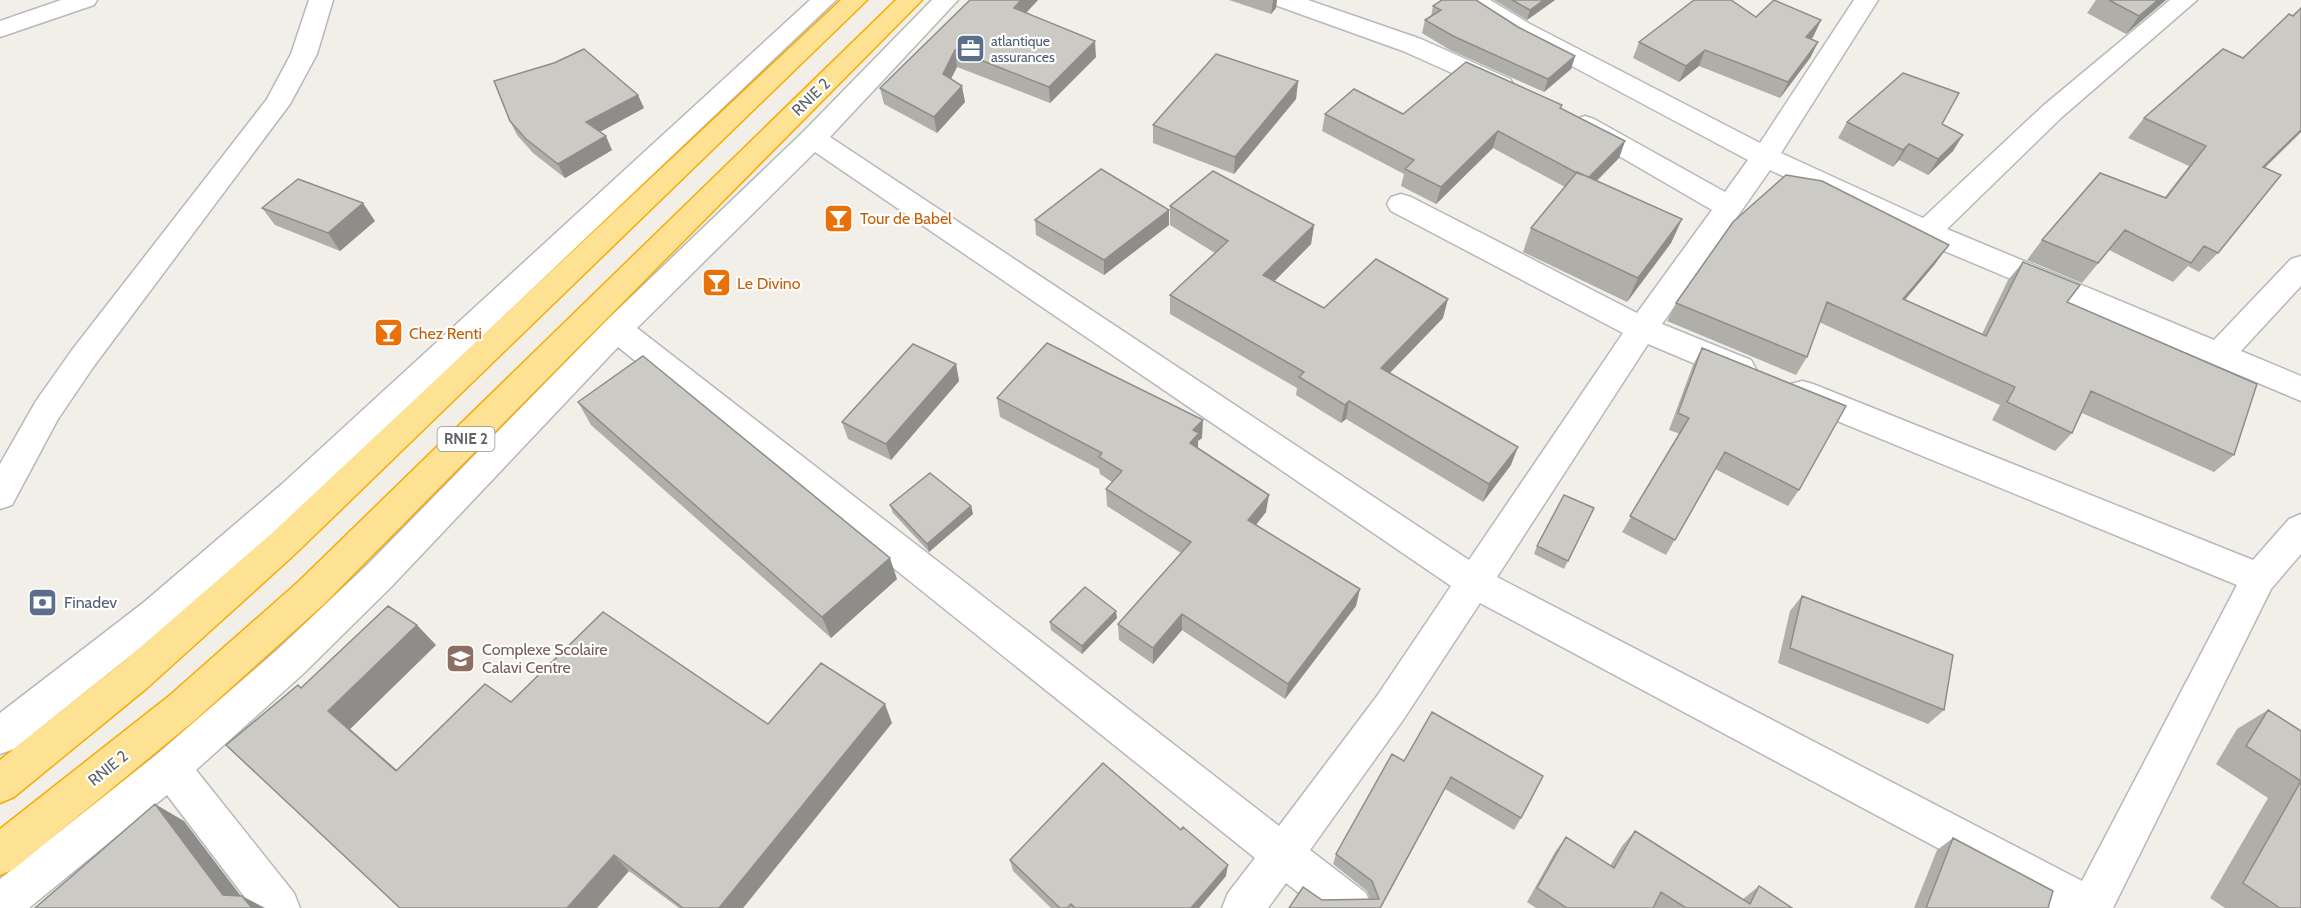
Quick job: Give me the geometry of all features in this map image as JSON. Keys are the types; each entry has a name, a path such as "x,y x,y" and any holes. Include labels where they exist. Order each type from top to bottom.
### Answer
{"highway":[{"name":"RNIE 2","path":"0,784 134,676 282,545 855,0"},
{"name":"RNIE 2","path":"0,855 182,708 311,593 910,0"}],"street":[{"path":"0,29 85,0"},
{"path":"0,495 47,410 83,358 277,104 312,37 321,0"},
{"path":"0,736 156,615 294,494 824,0"},
{"path":"0,905 68,853 170,768 290,662 380,575 617,329 813,138 946,0"},
{"path":"1284,0 1412,45 1528,97"},
{"path":"1473,0 1521,29 1765,157 1926,232 2301,389"},
{"path":"1243,908 1390,708 1642,329 1765,157 1866,0"},
{"path":"1926,232 2053,111 2185,0"},
{"path":"1560,112 1730,207"},
{"path":"813,138 1473,582 2091,908 2259,578 2301,529"},
{"path":"1401,204 1642,329 2259,578"},
{"path":"2219,355 2301,267"},
{"path":"617,329 1351,908"},
{"path":"170,768 279,908"}],"building":[{"path":"970,0 1021,0 1014,8 1095,41 1049,87 955,50 943,74 962,86 934,117 880,88"},
{"path":"1442,0 1476,0 1518,27 1575,56 1548,79 1453,36 1425,20 1441,10 1433,6"},
{"path":"1512,0 1544,0 1530,10"},
{"path":"1694,0 1731,0 1756,17 1774,0 1821,20 1806,37 1818,42 1788,82 1705,50 1686,66 1639,42"},
{"path":"2109,0 2158,0 2139,16"},
{"path":"2301,8 2301,130 2263,167 2281,175 2218,253 2204,246 2191,263 2125,230 2098,263 2042,240 2100,173 2166,198 2206,146 2144,118 2223,49 2243,58 2289,14 2293,16"},
{"path":"584,49 638,95 586,122 606,136 558,164 526,139 510,121 494,81 554,63"},
{"path":"1216,54 1298,81 1235,157 1153,125"},
{"path":"1466,62 1562,105 1560,108 1625,141 1589,177 1577,173 1498,131 1441,187 1405,169 1414,160 1325,114 1354,89 1403,114"},
{"path":"1903,73 1959,93 1942,124 1963,135 1938,159 1909,144 1903,150 1847,122"},
{"path":"1101,169 1169,210 1104,260 1035,220"},
{"path":"1213,171 1314,225 1263,275 1324,308 1376,259 1448,299 1381,368 1518,447 1489,484 1349,401 1345,405 1299,377 1304,372 1170,295 1228,241 1170,206"},
{"path":"1577,172 1682,219 1638,278 1531,228"},
{"path":"1786,175 1822,181 1949,245 1903,299 1986,336 2023,262 2080,285 2067,302 2257,384 2234,455 2091,391 2072,433 2007,402 2015,387 1827,302 1807,357 1676,303 1733,222"},
{"path":"298,179 363,203 328,233 262,208"},
{"path":"1047,343 1203,420 1193,430 1199,433 1190,443 1269,495 1248,520 1360,589 1288,684 1182,614 1153,648 1118,624 1191,542 1106,489 1122,471 1099,457 1102,453 997,398"},
{"path":"913,344 956,364 886,444 842,422"},
{"path":"1702,348 1846,406 1799,490 1725,452 1675,540 1630,516 1689,418 1678,413"},
{"path":"643,356 890,558 822,617 578,402"},
{"path":"930,473 971,506 927,544 890,505"},
{"path":"1564,495 1594,508 1568,561 1537,546"},
{"path":"1085,587 1116,611 1082,646 1050,622"},
{"path":"1802,596 1953,655 1944,710 1790,648"},
{"path":"388,606 417,625 328,711 396,771 485,684 511,702 603,612 768,724 821,663 885,704 719,908 683,908 614,855 567,908 400,908 226,745 298,685 301,688"},
{"path":"2268,710 2301,731 2301,781 2246,746"},
{"path":"1432,712 1543,776 1521,818 1451,777 1380,908 1289,908 1303,887 1322,900 1379,899 1372,881 1336,854 1392,754 1404,761"},
{"path":"1103,763 1181,830 1183,827 1228,865 1191,908 1075,908 1071,904 1067,908 1060,908 1010,860"},
{"path":"2301,781 2301,908 2280,908 2243,883"},
{"path":"155,804 223,895 242,896 252,908 35,908"},
{"path":"1635,831 1750,904 1759,886 1792,908 1686,908 1661,892 1653,908 1567,908 1537,888 1566,837 1614,868"},
{"path":"1953,838 2053,891 2048,908 1926,908"}],"place":[{"name":"atlantique assurances","path":"970,49"},
{"name":"Tour de Babel","path":"839,218"},
{"name":"Le Divino","path":"716,283"},
{"name":"Chez Renti","path":"388,333"},
{"name":"Finadev","path":"43,602"},
{"name":"Complexe Scolaire Calavi Centre","path":"461,658"}]}
